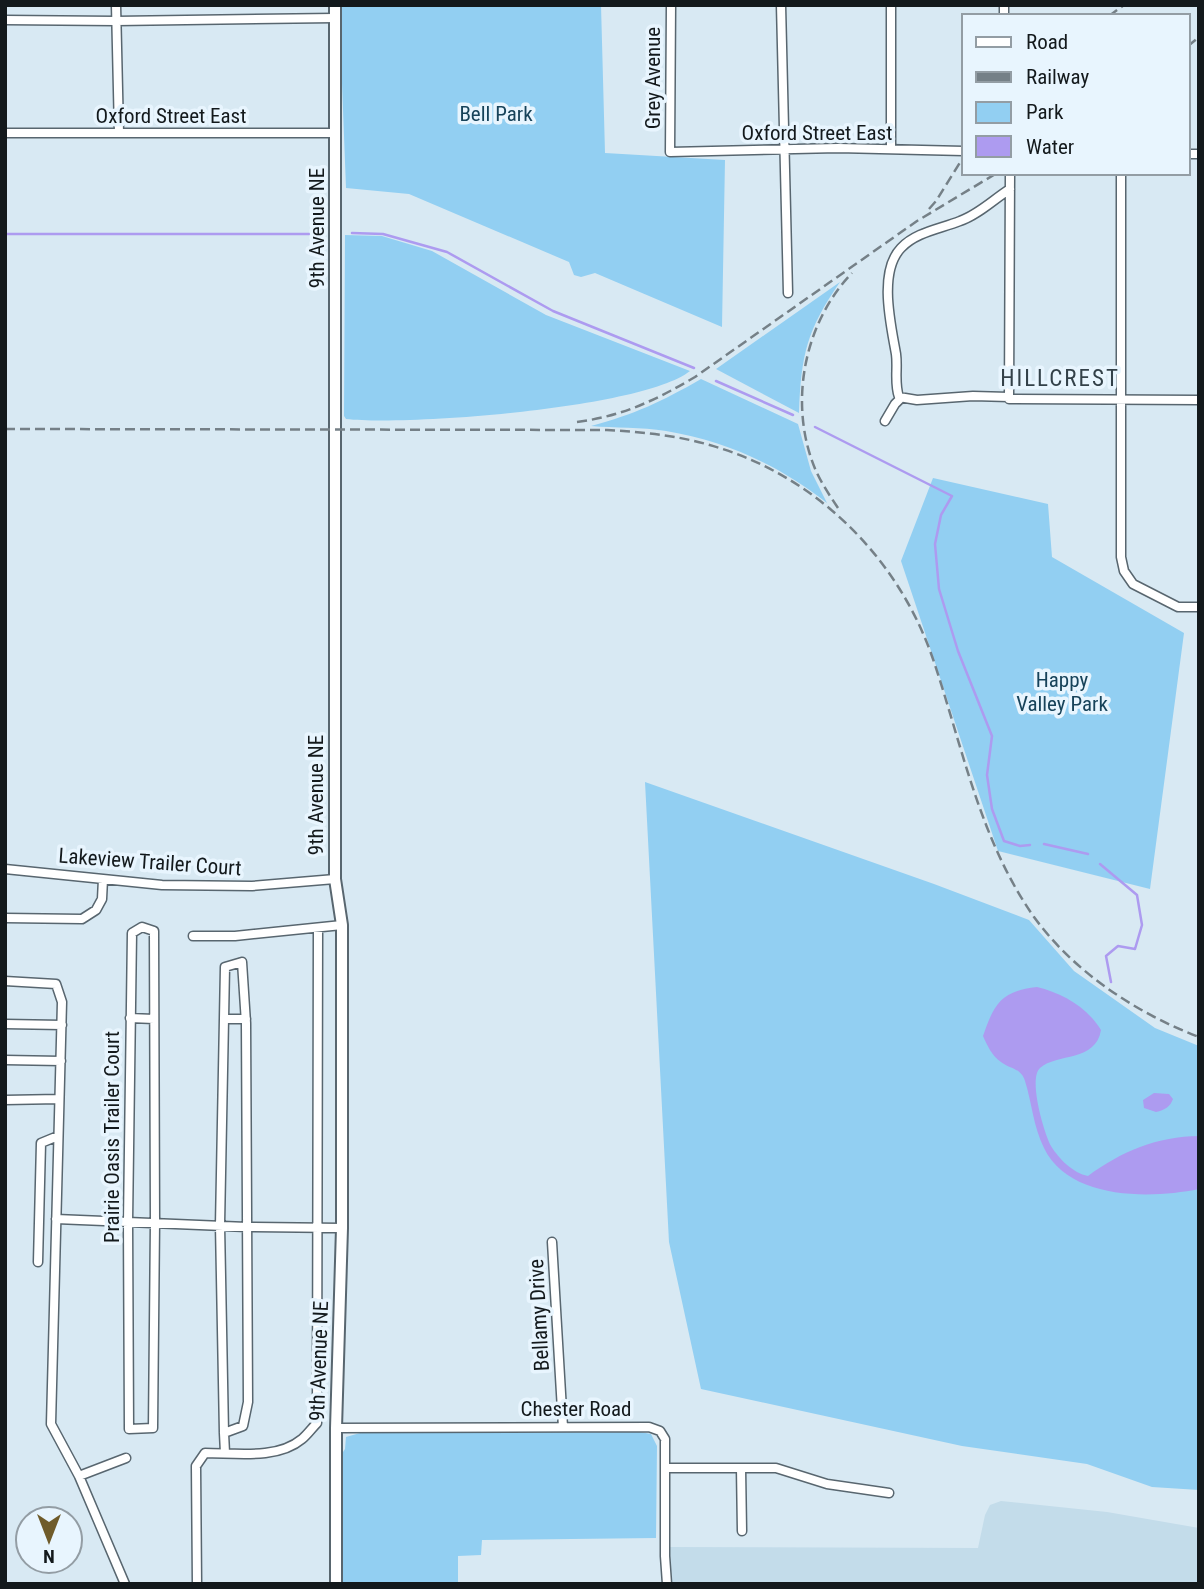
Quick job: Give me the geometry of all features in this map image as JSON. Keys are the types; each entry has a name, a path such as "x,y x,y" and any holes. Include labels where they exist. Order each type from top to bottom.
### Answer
{"street":[{"path":"116,5 119,133"},
{"name":"9th Avenue NE","path":"335,5 335,879 342,925 342,1228 336,1428 336,1584"},
{"name":"Grey Avenue","path":"670,152 671,5"},
{"path":"781,5 788,293"},
{"path":"891,5 891,149"},
{"path":"5,20 335,18"},
{"name":"Oxford Street East","path":"5,133 336,133"},
{"name":"Oxford Street East","path":"670,152 891,149 962,151"},
{"path":"1009,398 1010,175"},
{"path":"1121,175 1121,556 1124,571 1133,584 1178,607 1199,607"},
{"path":"1010,189 966,218 918,237 901,247 895,257 890,279 888,311 896,354 897,392 901,398 917,400 973,396 1199,400"},
{"path":"885,421 901,398"},
{"name":"Lakeview Trailer Court","path":"5,869 162,885 252,886 335,879"},
{"path":"5,918 82,919 96,910 102,899 103,879"},
{"path":"192,936 235,936 342,925"},
{"name":"Prairie Oasis Trailer Court","path":"142,927 154,931 154,1019 153,1428 129,1429 131,933 142,927"},
{"path":"197,1584 196,1466 205,1453 270,1452 301,1440 317,1423 317,928"},
{"path":"224,1433 243,1426 248,1402 246,1019 242,962 225,967 220,1225 224,1433 225,1453"},
{"path":"5,981 56,984 62,1002 51,1424 79,1476 125,1584"},
{"path":"130,1018 154,1019"},
{"path":"224,1019 246,1019"},
{"path":"5,1024 62,1025"},
{"path":"5,1060 61,1061"},
{"path":"5,1100 59,1100"},
{"path":"38,1262 41,1143 58,1136"},
{"path":"56,1219 342,1228"},
{"name":"Bellamy Drive","path":"552,1242 563,1427"},
{"name":"Chester Road","path":"336,1428 649,1427 660,1431 665,1439 664,1556 667,1584"},
{"path":"79,1476 126,1458"},
{"path":"665,1468 784,1470 827,1484 889,1493"},
{"path":"741,1468 742,1531"}],"shaded area":[{"path":"1001,1501 1107,1512 1199,1528 1199,1584 665,1584 665,1547 978,1548 985,1515 990,1505"}],"green space":[{"name":"Bell Park","path":"339,5 601,5 605,153 725,160 722,327 595,273 581,277 574,275 569,262 409,194 346,188"},
{"path":"345,235 382,236 432,251 546,315 690,371 665,384 626,395 524,412 420,420 346,419"},
{"path":"840,282 820,314 808,343 799,413 716,369"},
{"path":"701,379 798,424 811,471 827,503 771,466 710,441 657,430 591,426 648,407"},
{"name":"Happy Valley Park","path":"933,478 1048,504 1052,557 1184,633 1150,889 998,851 901,561"},
{"path":"645,782 1029,920 1074,971 1155,1028 1199,1046 1199,1490 1152,1487 1087,1464 962,1446 701,1389 669,1242"},
{"path":"360,1433 651,1434 657,1446 656,1538 482,1540 481,1555 458,1556 458,1584 342,1584 341,1455 345,1449 346,1437"}],"water":[{"path":"1037,987 1073,1002 1089,1014 1101,1030 1092,1047 1047,1063 1037,1074 1036,1094 1041,1119 1051,1146 1058,1156 1072,1169 1088,1176 1140,1147 1169,1139 1199,1136 1199,1189 1158,1194 1112,1192 1072,1178 1056,1165 1040,1140 1023,1077 995,1057 983,1036 995,1007 1001,1001 1015,992"},
{"path":"1154,1093 1169,1094 1173,1099 1169,1106 1156,1112 1144,1108 1143,1100"}],"waterway":[{"path":"352,233 383,234 447,252 553,311 694,368"},
{"path":"5,234 317,234"},
{"path":"716,381 793,415"},
{"path":"815,427 952,496 941,515 935,544 939,589 958,651 992,736 987,775 992,809 1004,841 1020,846 1030,845"},
{"path":"1044,844 1088,854"},
{"path":"1100,864 1137,895 1142,925 1135,949 1118,946 1106,956 1111,982"}],"railway":[{"path":"1112,14 1124,5"},
{"path":"1190,44 1199,37"},
{"path":"929,209 962,159"},
{"path":"577,422 609,416 639,406 695,377 917,221 994,175"},
{"path":"838,508 818,476 807,446 802,393 805,367 822,316 835,293 852,273"},
{"path":"5,429 607,430 682,438 745,457 816,498 847,524 875,555 899,588 919,624 934,662 986,825 1015,888 1034,917 1068,956 1108,989 1152,1016 1199,1037"}],"district":[{"name":"HILLCREST","path":"1060,378"}]}
